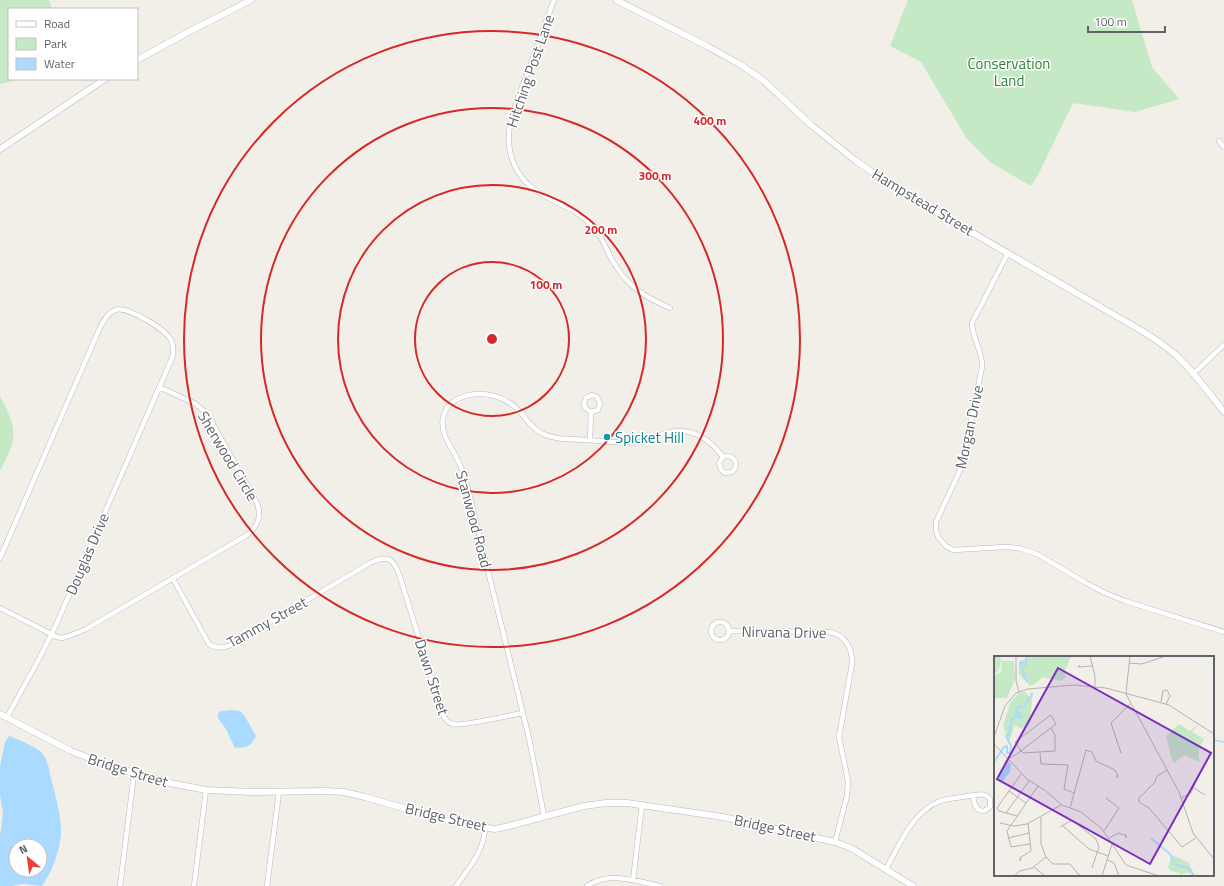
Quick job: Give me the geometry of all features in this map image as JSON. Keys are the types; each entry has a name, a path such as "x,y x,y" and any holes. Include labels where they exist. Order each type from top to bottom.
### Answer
{"main road":[{"path":"138,59 251,0"},
{"name":"Hampstead Street","path":"616,0 713,49 750,71 855,160 916,200 1008,252 1152,337 1176,355 1224,412"},
{"path":"0,149 104,80"},
{"name":"Bridge Street","path":"0,714 81,755 108,766 170,783 206,790 240,792 331,791 356,794 448,821 486,828 509,826 573,808 595,804 616,803 642,805 723,817 836,842 851,848 913,886"}],"street":[{"name":"Hitching Post Lane","path":"554,0 511,120 509,144 513,162 522,177 530,186 540,193 577,212 594,228 621,274 633,288 648,298 670,308"},
{"path":"1219,141 1224,147"},
{"name":"Morgan Drive","path":"1008,252 972,323 974,336 981,354 982,367 962,466 936,522 938,537 946,546 953,550 1006,547 1037,554 1086,584 1105,593 1125,601 1224,632"},
{"path":"0,558 98,332 103,321 111,312 116,309 128,311 154,325 164,332 171,340 174,347 173,352 159,386"},
{"path":"1193,374 1224,345"},
{"name":"Sherwood Circle","path":"0,608 51,635 62,638 76,634 247,535 256,527 260,515 257,503 210,419 203,410 194,403 159,386"},
{"name":"Douglas Drive","path":"7,717 51,635 159,386"},
{"name":"Stanwood Road","path":"544,816 537,773 466,481 456,456 444,435 444,415 450,404 462,397 476,394 492,395 511,404 522,414 532,427 541,433 559,438 634,443 676,431 690,432 707,439 723,457"},
{"path":"590,440 591,412"},
{"name":"Tammy Street","path":"172,579 209,644 215,648 220,648 232,645 370,563 382,558 388,558 391,560"},
{"name":"Dawn Street","path":"391,560 396,566 400,577 443,716 446,721 452,724 464,724 523,713"},
{"name":"Nirvana Drive","path":"719,622 727,626 729,631 726,637 721,640 715,639 710,632 714,624 719,622"},
{"name":"Nirvana Drive","path":"729,631 829,632 841,636 848,645 851,651 852,663 839,736 848,787 846,806 836,842"},
{"path":"120,886 134,774"},
{"path":"194,886 206,790"},
{"path":"267,886 279,792"},
{"path":"886,869 910,826 931,806 941,801 973,796 987,796 990,799 990,807 984,811 978,810 973,796"},
{"path":"633,880 642,805"},
{"path":"456,886 482,847 486,828"},
{"path":"588,886 596,881 606,878 633,880 660,886"}],"green space":[{"path":"0,0 49,0 52,8 8,8 8,80 17,80 0,84"},
{"name":"Conservation Land","path":"908,0 1132,0 1152,67 1179,99 1135,112 1073,103 1039,173 1031,186 990,162 967,139 921,62 890,46"},
{"path":"0,396 10,417 14,434 10,450 0,471"}],"water":[{"path":"221,711 240,711 244,715 256,736 250,745 235,748 226,729 218,718 218,713"},
{"path":"9,736 36,748 42,753 46,760 58,806 61,831 61,838 55,860 48,876 48,838 8,838 8,878 47,878 42,886 23,884 0,886 0,836 3,813 0,795 0,766 5,742"}],"waterway":[{"path":"1214,740 1224,742"}],"place":[{"name":"Spicket Hill","path":"607,437"}]}
